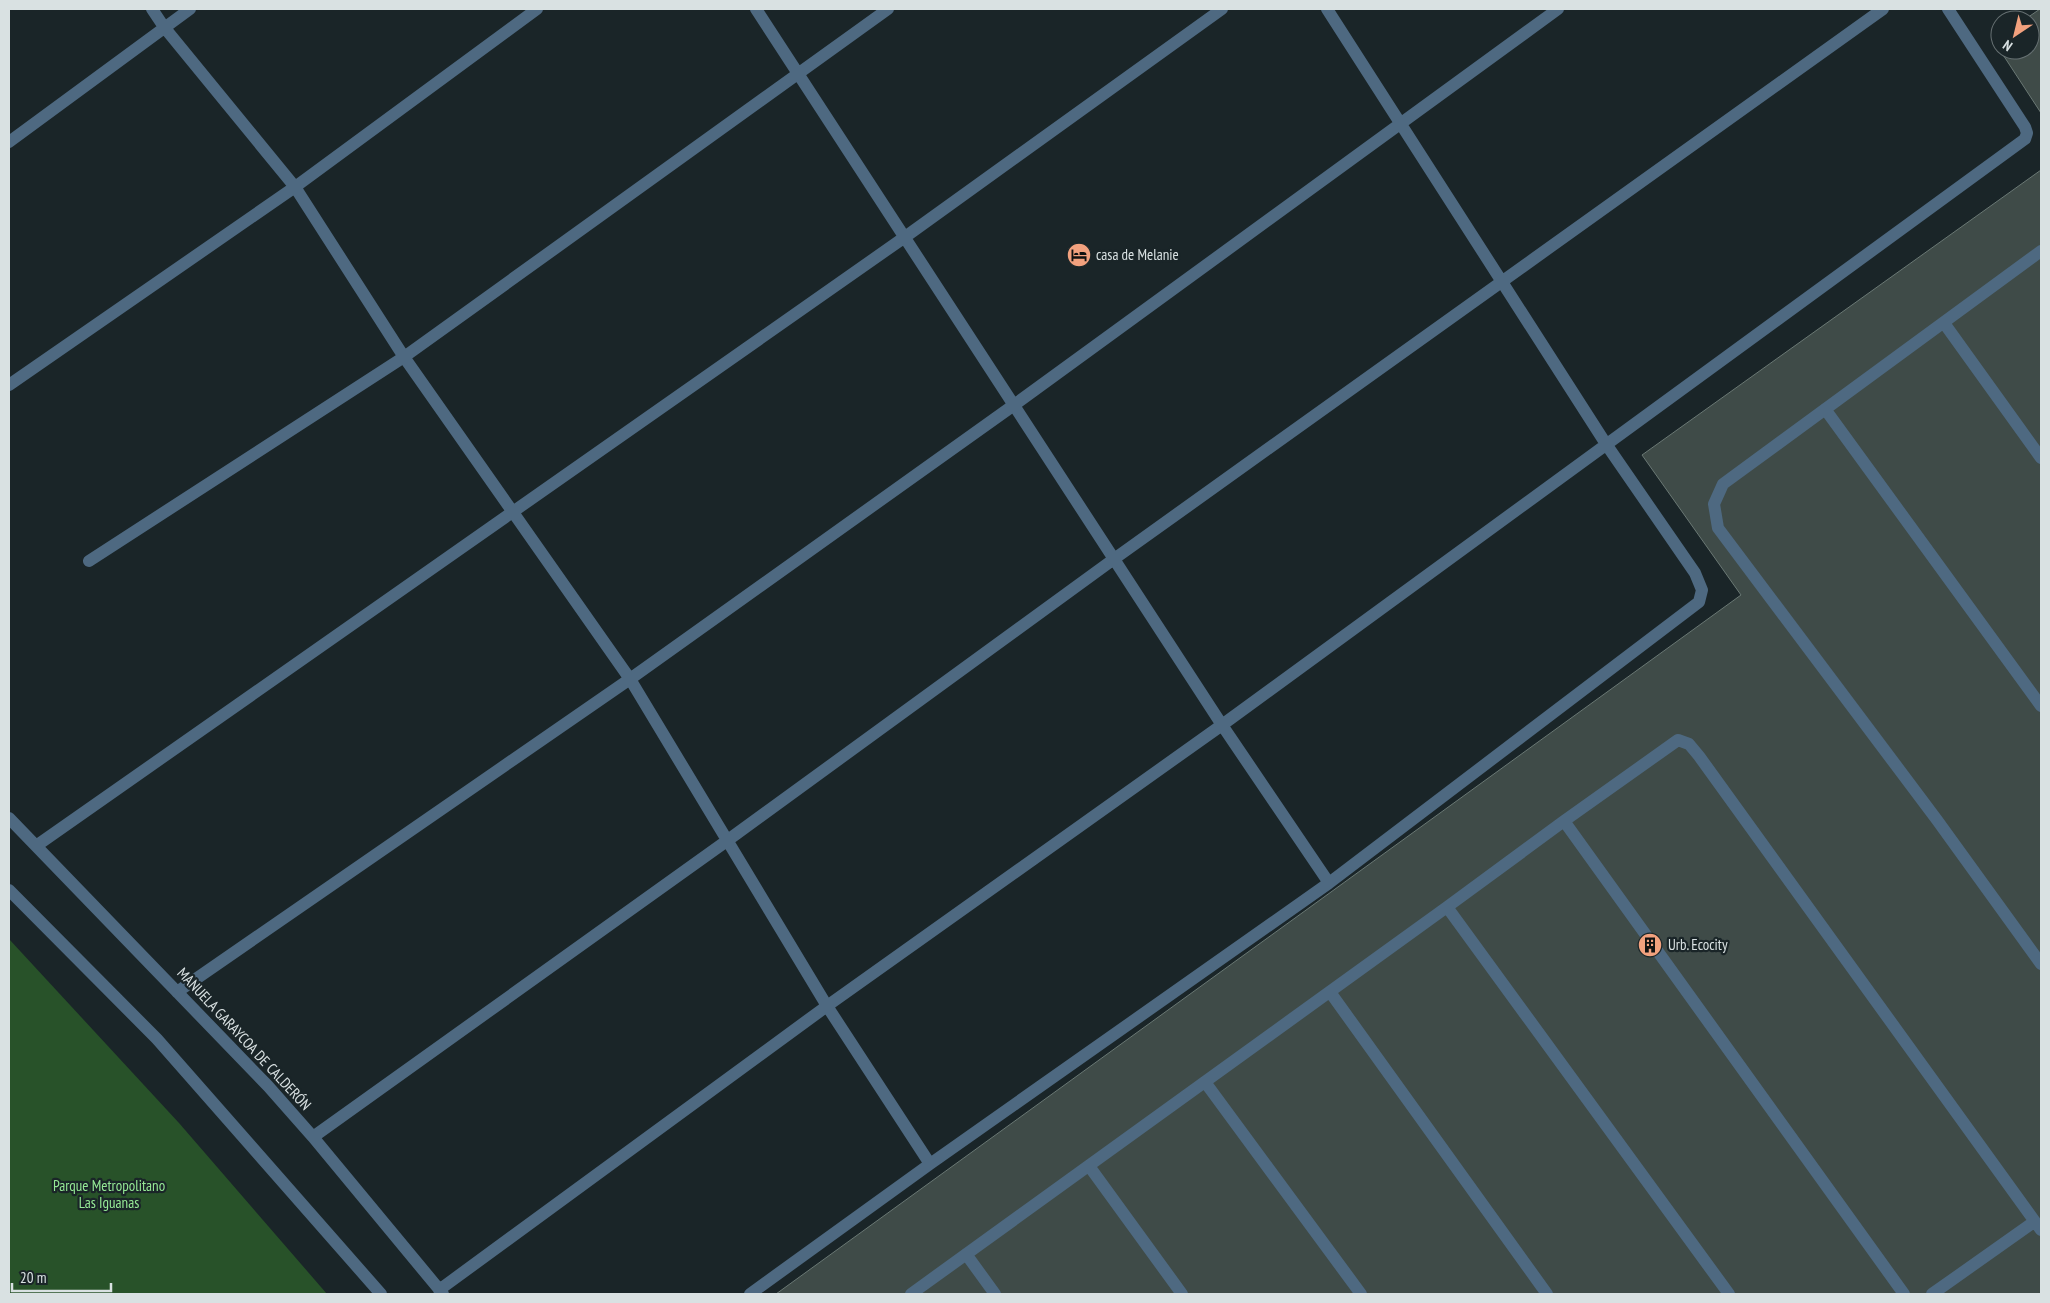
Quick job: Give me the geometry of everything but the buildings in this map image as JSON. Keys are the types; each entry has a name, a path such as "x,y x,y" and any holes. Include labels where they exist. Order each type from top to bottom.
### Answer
{"street":[{"path":"152,9 164,27 295,187 404,357 630,679 827,1006 930,1164"},
{"path":"9,142 190,9"},
{"path":"9,386 295,187 537,9"},
{"path":"756,9 1222,725 1329,883"},
{"path":"89,561 404,357 888,9"},
{"path":"36,846 905,237 1222,9"},
{"path":"750,1294 930,1164 1329,883 1699,602 1702,590 1695,573 1606,444 1327,9"},
{"path":"177,992 630,679 1014,404 1558,9"},
{"path":"313,1137 728,840 1114,559 1883,9"},
{"path":"441,1292 827,1006 1222,725 2025,139 2027,133 2025,127 1948,9"},
{"path":"2041,251 1723,484 1714,504 1718,528 1938,820 2041,964"},
{"path":"1944,323 2041,458"},
{"path":"1825,409 2041,706"},
{"path":"911,1294 1678,740 1689,744 2037,1226 1932,1294"},
{"name":"MANUELA GARAYCOA DE CALDERÓN","path":"9,818 268,1086 313,1137 441,1292"},
{"path":"1564,821 1904,1294"},
{"path":"9,890 157,1039 381,1294"},
{"path":"1447,908 1729,1294"},
{"path":"1330,992 1547,1294"},
{"path":"1205,1082 1361,1294"},
{"path":"1089,1166 1182,1294"},
{"path":"966,1254 995,1294"}],"green space":[{"name":"Parque Metropolitano Las Iguanas","path":"9,939 179,1123 327,1294 9,1294"}],"place":[{"name":"casa de Melanie","path":"1079,255"},
{"name":"Urb. Ecocity","path":"1650,945"}]}
